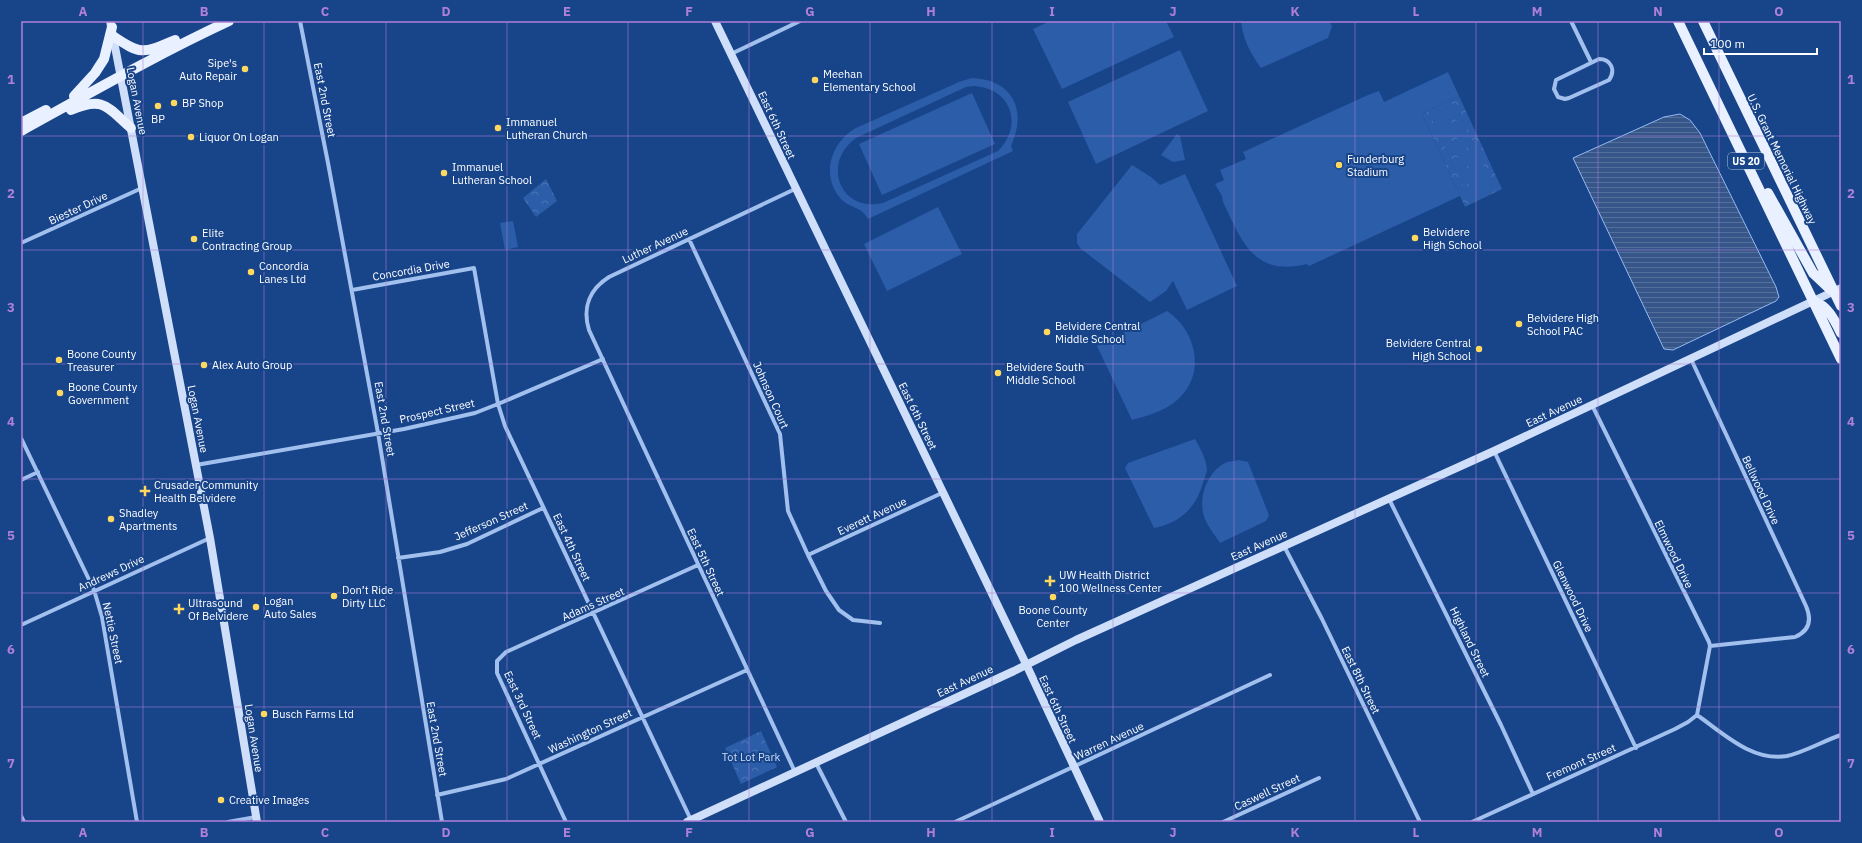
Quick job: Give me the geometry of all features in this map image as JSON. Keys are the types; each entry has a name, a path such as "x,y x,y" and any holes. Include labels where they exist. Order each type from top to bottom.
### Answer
{"main road":[{"path":"21,132 121,75 202,33 229,21"},
{"name":"US 20","path":"1678,21 1841,359"},
{"name":"U.S. Grant Memorial Highway","path":"1703,21 1837,290 1841,306"},
{"path":"112,28 131,48 142,52 152,50 183,37 202,33"},
{"path":"74,96 95,73 104,58 112,28"},
{"path":"21,123 74,96 121,75"},
{"path":"46,117 61,114 87,103 95,103 107,107 131,128"},
{"path":"1751,172 1764,186 1813,273 1826,287 1837,290"},
{"path":"1813,301 1826,308 1841,333"}],"street":[{"name":"East 2nd Street","path":"300,21 378,433 442,822"},
{"name":"East 6th Street","path":"715,21 795,190 1026,664 1073,768 1100,822"},
{"path":"731,55 800,21"},
{"path":"1571,21 1591,62"},
{"name":"Logan Avenue","path":"112,28 210,538 256,819"},
{"path":"1602,59 1609,63 1612,71 1609,80 1569,98 1565,99 1558,97 1554,89 1556,80 1591,62 1602,59"},
{"name":"Biester Drive","path":"21,243 142,188"},
{"name":"Luther Avenue","path":"603,359 587,323 587,303 593,290 609,277 689,238 795,190"},
{"name":"Johnson Court","path":"689,238 780,434 788,511 808,555 826,591 839,610 853,620 880,623"},
{"name":"Concordia Drive","path":"352,290 474,268"},
{"name":"East 4th Street","path":"474,268 498,404 505,426 642,716 689,821"},
{"name":"East Avenue","path":"689,821 1014,671 1026,664 1494,451 1837,290"},
{"name":"Prospect Street","path":"196,465 378,433 475,413 603,359"},
{"name":"East 5th Street","path":"603,359 795,772"},
{"name":"Bellwood Drive","path":"1691,359 1809,613 1810,619 1807,628 1801,634 1795,636 1710,646"},
{"name":"Elmwood Drive","path":"1592,405 1710,646"},
{"name":"Nettie Street","path":"21,438 94,590 102,617 138,822"},
{"name":"Glenwood Drive","path":"1494,451 1636,748"},
{"path":"21,480 38,472"},
{"name":"Everett Avenue","path":"808,555 942,493"},
{"name":"Highland Street","path":"1389,499 1498,718 1533,794"},
{"name":"Jefferson Street","path":"398,558 440,552 467,544 543,508"},
{"name":"Andrews Drive","path":"21,625 94,590 210,538"},
{"name":"East 8th Street","path":"1284,546 1325,626 1420,822"},
{"name":"Adams Street","path":"497,661 506,652 698,565"},
{"path":"1710,646 1697,715 1751,751 1768,756 1787,756 1841,735"},
{"name":"East 3rd Street","path":"497,661 497,673 566,822"},
{"name":"Washington Street","path":"437,795 506,779 642,716 747,670"},
{"name":"Warren Avenue","path":"955,822 1270,675"},
{"name":"Fremont Street","path":"1472,822 1636,748 1688,722 1697,715"},
{"path":"816,763 846,822"},
{"name":"Caswell Street","path":"1223,822 1319,778"},
{"path":"21,816 24,822"},
{"path":"228,822 256,819"}],"green space":[{"path":"1050,21 1166,21 1174,37 1062,89 1033,29"},
{"path":"1241,21 1329,21 1332,26 1328,38 1261,68 1248,46 1243,34"},
{"path":"1180,50 1208,111 1096,164 1068,102"},
{"name":"Funderburg Stadium","path":"1448,72 1459,96 1422,114 1460,196 1309,266 1307,264 1289,267 1274,265 1262,261 1252,253 1244,243 1237,230 1215,184 1224,180 1220,170 1246,159 1243,152 1368,95 1379,91 1384,102"},
{"path":"972,78 986,80 1007,91 1017,110 1018,121 1016,133 1011,146 1013,151 868,219 862,212 848,205 841,199 831,180 830,170 831,160 835,151 847,134 856,128 959,82","holes":["974,86 987,88 997,93 1005,101 1010,110 1012,120 1006,141 998,151 883,203 868,204 856,201 846,193 840,184 838,172 839,160 845,148 856,138 966,87"]},
{"path":"972,93 995,144 882,195 859,144"},
{"path":"1459,96 1502,189 1465,207 1422,114"},
{"path":"1455,103 1460,115 1435,126 1430,115"},
{"path":"1462,118 1467,130 1442,141 1437,130"},
{"path":"1469,133 1474,144 1449,156 1444,145"},
{"path":"1177,134 1180,136 1185,160 1173,162 1161,155"},
{"path":"1476,149 1481,160 1456,171 1451,160"},
{"path":"1482,163 1488,174 1463,186 1458,174"},
{"path":"1132,165 1151,177 1160,185 1185,174 1237,286 1187,310 1173,281 1166,291 1150,302 1080,248 1077,243 1077,234"},
{"path":"1489,178 1494,189 1469,200 1464,189"},
{"path":"546,179 557,201 536,217 523,198"},
{"path":"938,207 962,254 887,291 864,244"},
{"path":"513,221 518,247 505,250 500,223"},
{"path":"1167,311 1184,327 1190,338 1195,360 1194,372 1190,383 1183,394 1173,404 1153,414 1132,420 1097,346"},
{"path":"1195,439 1203,454 1207,467 1200,492 1186,513 1172,522 1154,528 1125,468 1128,463"},
{"path":"1239,460 1248,462 1269,515 1266,521 1220,543 1205,519 1202,503 1203,495 1209,479 1220,466 1227,462"},
{"name":"Tot Lot Park","path":"761,731 777,767 741,784 725,748"}],"shaded area":[{"path":"1680,114 1690,120 1700,133 1776,287 1779,297 1776,301 1673,350 1664,349 1573,158 1664,117"}],"place":[{"name":"Sipe's Auto Repair","path":"245,69"},
{"name":"Meehan Elementary School","path":"815,80"},
{"name":"BP Shop","path":"174,103"},
{"name":"BP","path":"158,106"},
{"name":"Immanuel Lutheran Church","path":"498,128"},
{"name":"Liquor On Logan","path":"191,137"},
{"name":"Funderburg Stadium","path":"1339,165"},
{"name":"Immanuel Lutheran School","path":"444,173"},
{"name":"Belvidere High School","path":"1415,238"},
{"name":"Elite Contracting Group","path":"194,239"},
{"name":"Concordia Lanes Ltd","path":"251,272"},
{"name":"Belvidere High School PAC","path":"1519,324"},
{"name":"Belvidere Central Middle School","path":"1047,332"},
{"name":"Belvidere Central High School","path":"1479,349"},
{"name":"Boone County Treasurer","path":"59,360"},
{"name":"Alex Auto Group","path":"204,365"},
{"name":"Belvidere South Middle School","path":"998,373"},
{"name":"Boone County Government","path":"60,393"},
{"name":"Crusader Community Health Belvidere","path":"145,491"},
{"name":"Shadley Apartments","path":"111,519"},
{"name":"UW Health District 100 Wellness Center","path":"1050,581"},
{"name":"Don’t Ride Dirty LLC","path":"334,596"},
{"name":"Boone County Center","path":"1053,597"},
{"name":"Logan Auto Sales","path":"256,607"},
{"name":"Ultrasound Of Belvidere","path":"179,609"},
{"name":"Busch Farms Ltd","path":"264,714"},
{"name":"Creative Images","path":"221,800"}]}
